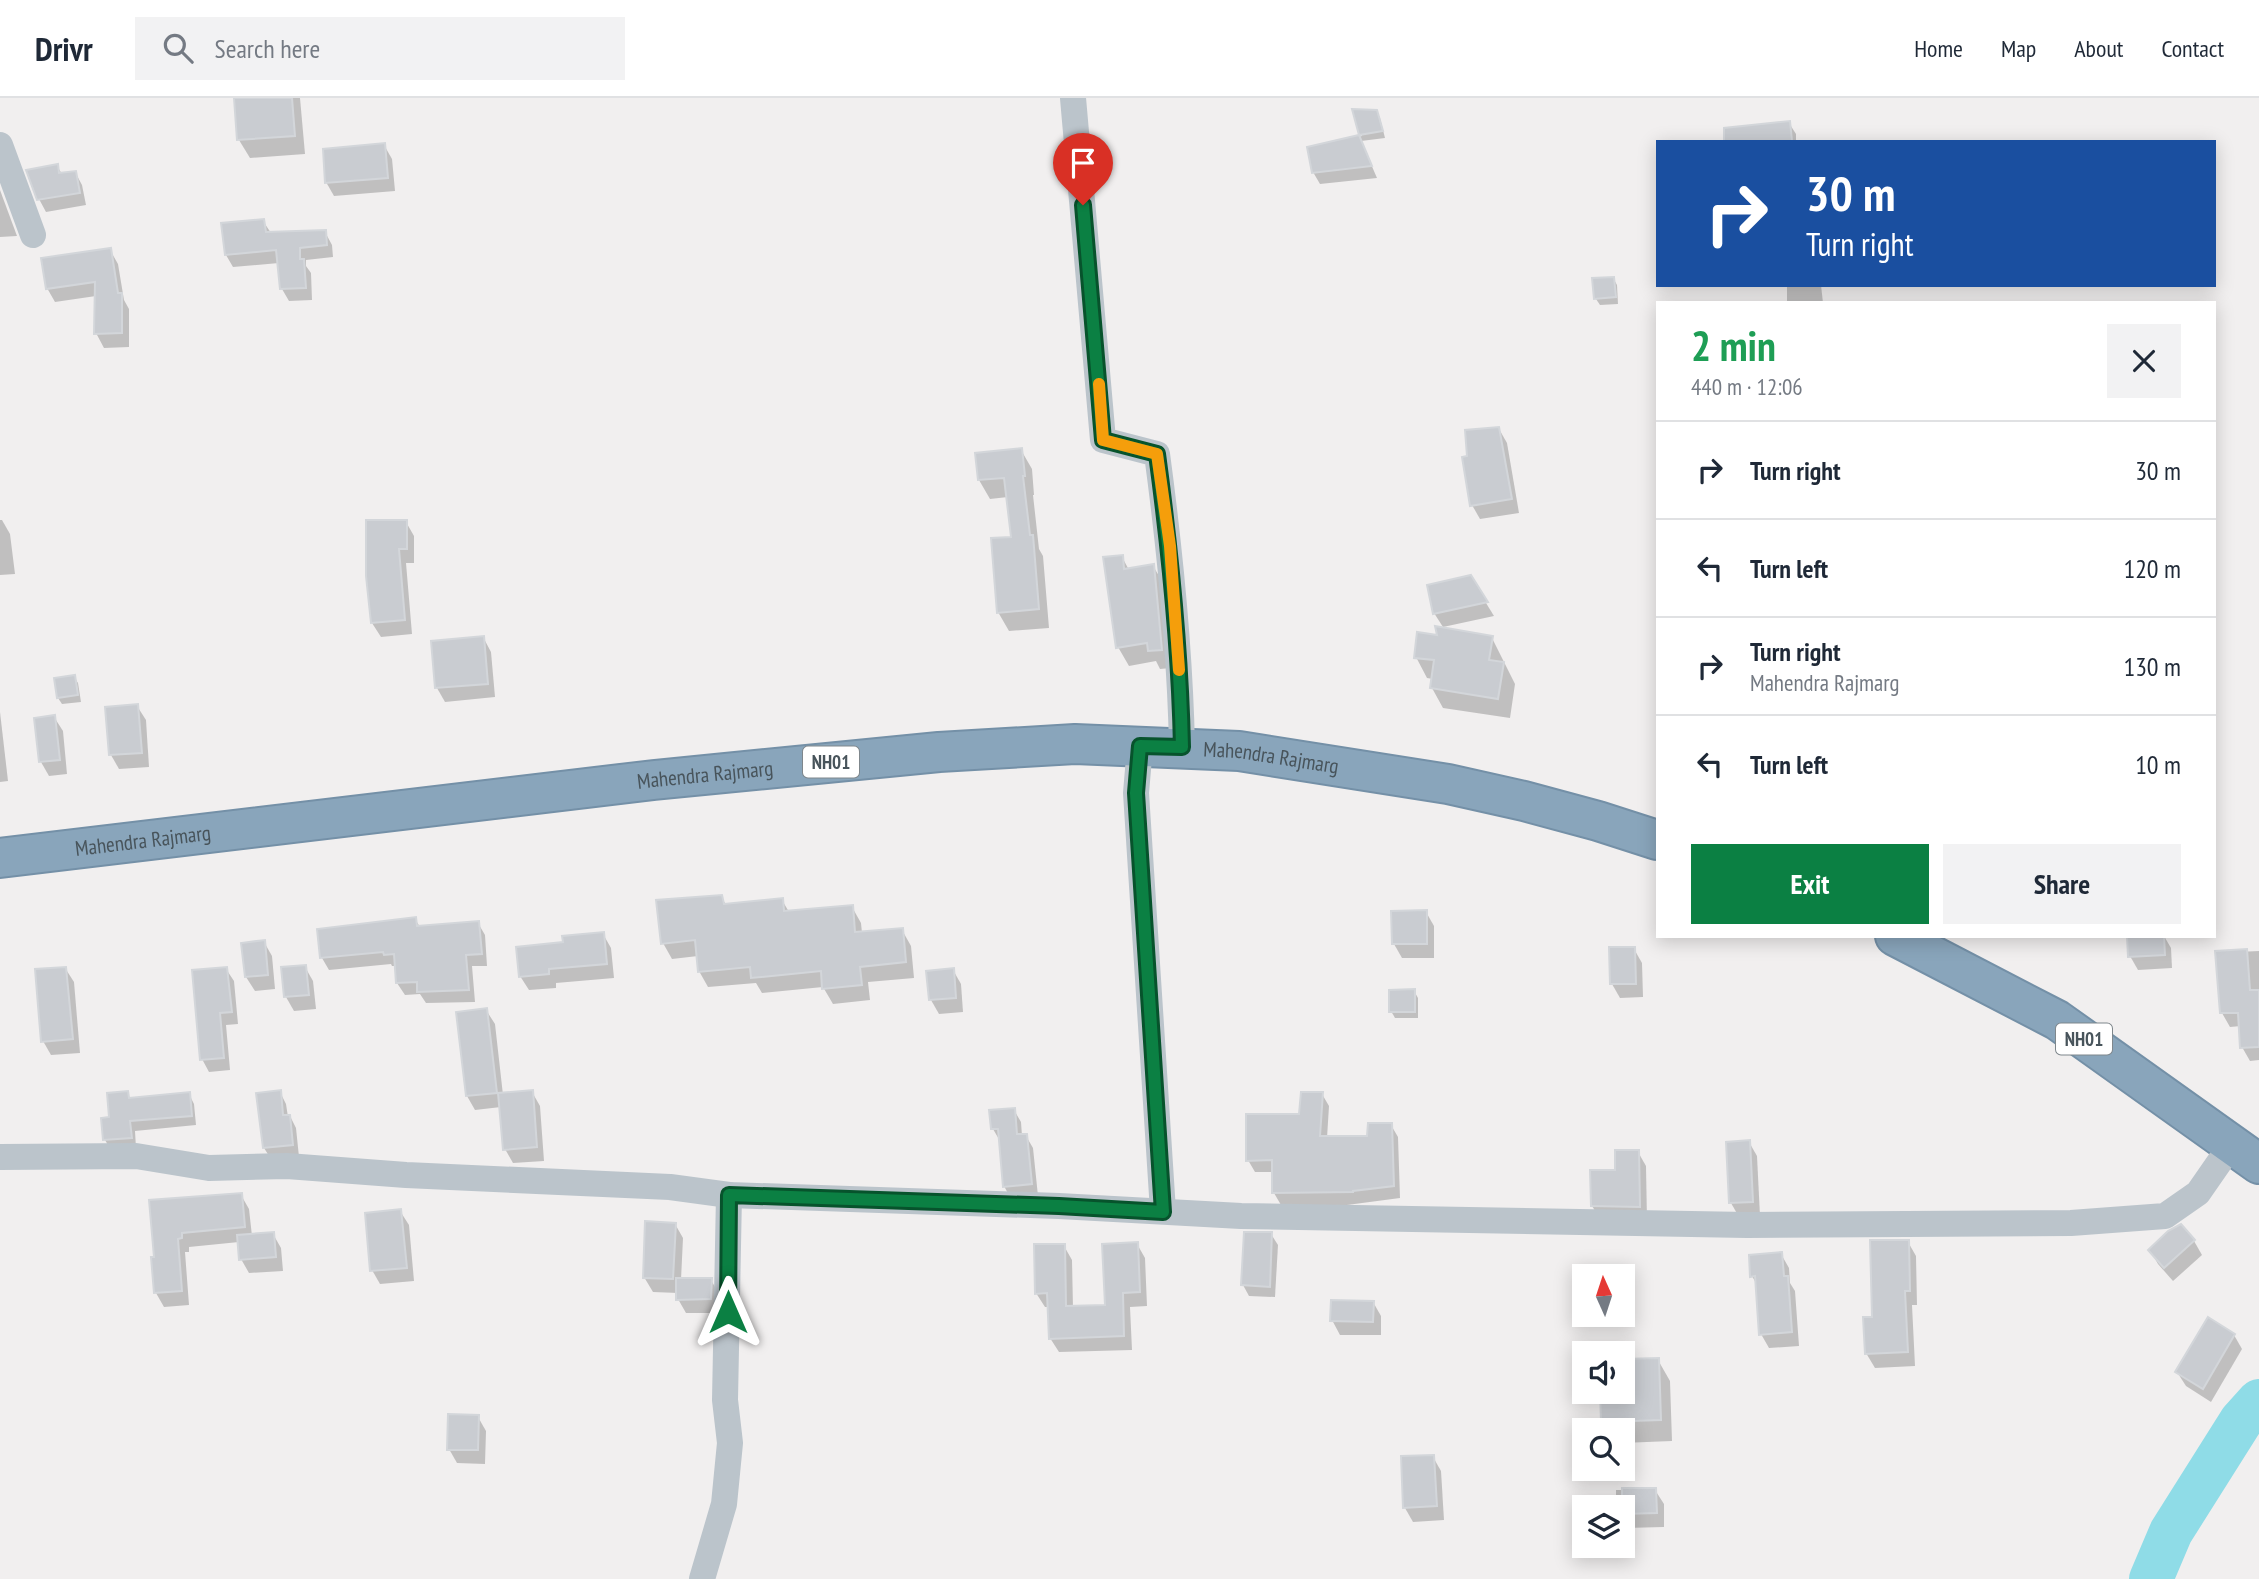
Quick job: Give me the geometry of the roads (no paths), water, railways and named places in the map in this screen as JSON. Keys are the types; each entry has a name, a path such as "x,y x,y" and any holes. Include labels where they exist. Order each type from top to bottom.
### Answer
{"highway":[{"name":"Mahendra Rajmarg","path":"0,858 654,780 939,752 1075,744 1239,751 1448,784 1586,817 1656,841"},
{"name":"NH01","path":"1899,938 2057,1020 2246,1154"}],"street":[{"path":"1073,98 1103,440 1157,454 1170,546 1181,695 1182,747"},
{"path":"0,145 33,235"},
{"path":"1140,746 1136,793 1163,1212"},
{"path":"0,1157 136,1157 209,1168 287,1166 610,1183 729,1195 1059,1206 1254,1216 1747,1224 2071,1223 2165,1216 2246,1154"},
{"path":"702,1579 724,1504 730,1443 725,1400 729,1195"}],"waterway":[{"path":"2151,1579 2171,1532 2241,1421 2259,1401"}]}
